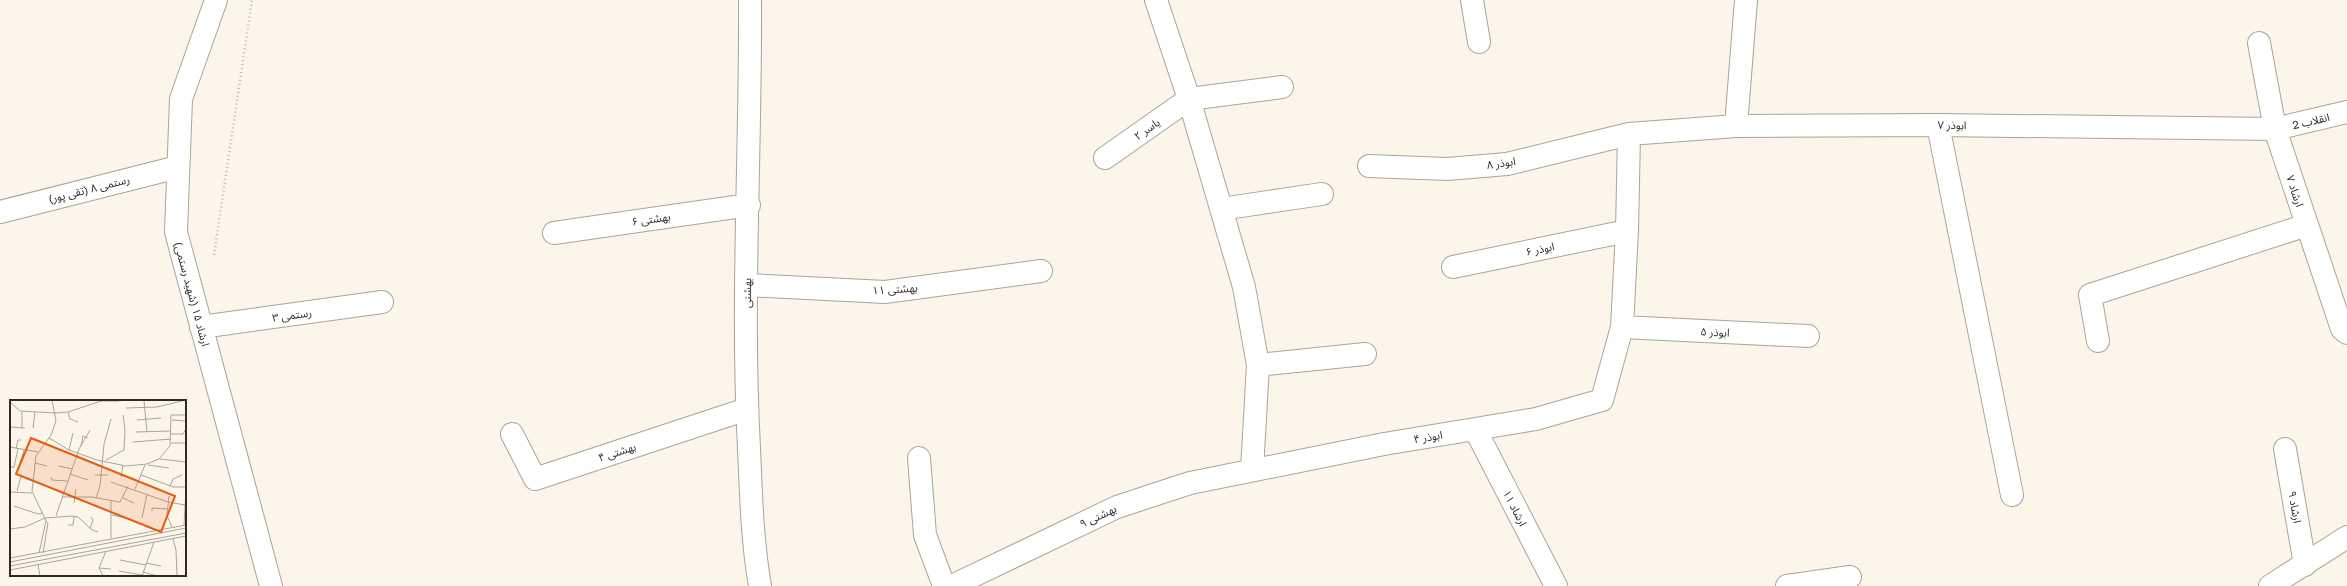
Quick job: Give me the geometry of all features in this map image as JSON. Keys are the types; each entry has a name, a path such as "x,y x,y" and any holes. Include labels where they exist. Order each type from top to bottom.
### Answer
{"main road":[{"name":"ارشاد ۱۵ (شهید رستمی)","path":"216,0 181,99 176,232 271,586"},
{"name":"بهشتی","path":"750,0 751,104 745,378 754,554 760,586"},
{"path":"1156,0 1189,100 1244,287 1258,365 1252,470"},
{"path":"1472,0 1479,42"},
{"path":"1736,126 1746,0"},
{"name":"ارشاد ۷","path":"2259,43 2275,130 2342,329 2347,333"},
{"path":"1189,100 1282,87"},
{"name":"یاسر ۲","path":"1105,158 1189,100"},
{"name":"انقلاب 2","path":"2275,130 2347,112"},
{"path":"1938,125 2012,496"},
{"name":"ابوذر ۷","path":"1629,134 1736,126 1938,125 2275,130"},
{"path":"1622,327 1627,231 1629,134"},
{"name":"ابوذر ۸","path":"1369,166 1447,168 1507,164 1629,134"},
{"name":"رستمی ۸ (تقی پور)","path":"0,212 178,167"},
{"path":"1221,209 1322,194"},
{"name":"بهشتی ۶","path":"554,233 749,205"},
{"path":"2098,340 2090,295 2307,225"},
{"name":"ابوذر ۶","path":"1453,267 1627,231"},
{"name":"بهشتی ۱۱","path":"747,285 885,292 1041,272"},
{"name":"رستمی ۳","path":"201,328 382,302"},
{"name":"ابوذر ۵","path":"1622,327 1808,336"},
{"name":"ابوذر ۴","path":"1252,470 1536,419 1602,400 1622,327"},
{"path":"1258,365 1365,354"},
{"name":"بهشتی ۴","path":"512,434 535,479 747,409"},
{"name":"ارشاد ۱۱","path":"1475,429 1556,586"},
{"name":"ارشاد ۹","path":"2285,449 2305,565"},
{"path":"919,458 925,535 944,586"},
{"name":"بهشتی ۹","path":"952,586 1117,507 1190,483 1252,470"},
{"path":"2270,586 2347,537"},
{"path":"1787,586 1850,577"}],"path":[{"path":"213,260 252,0"}]}
